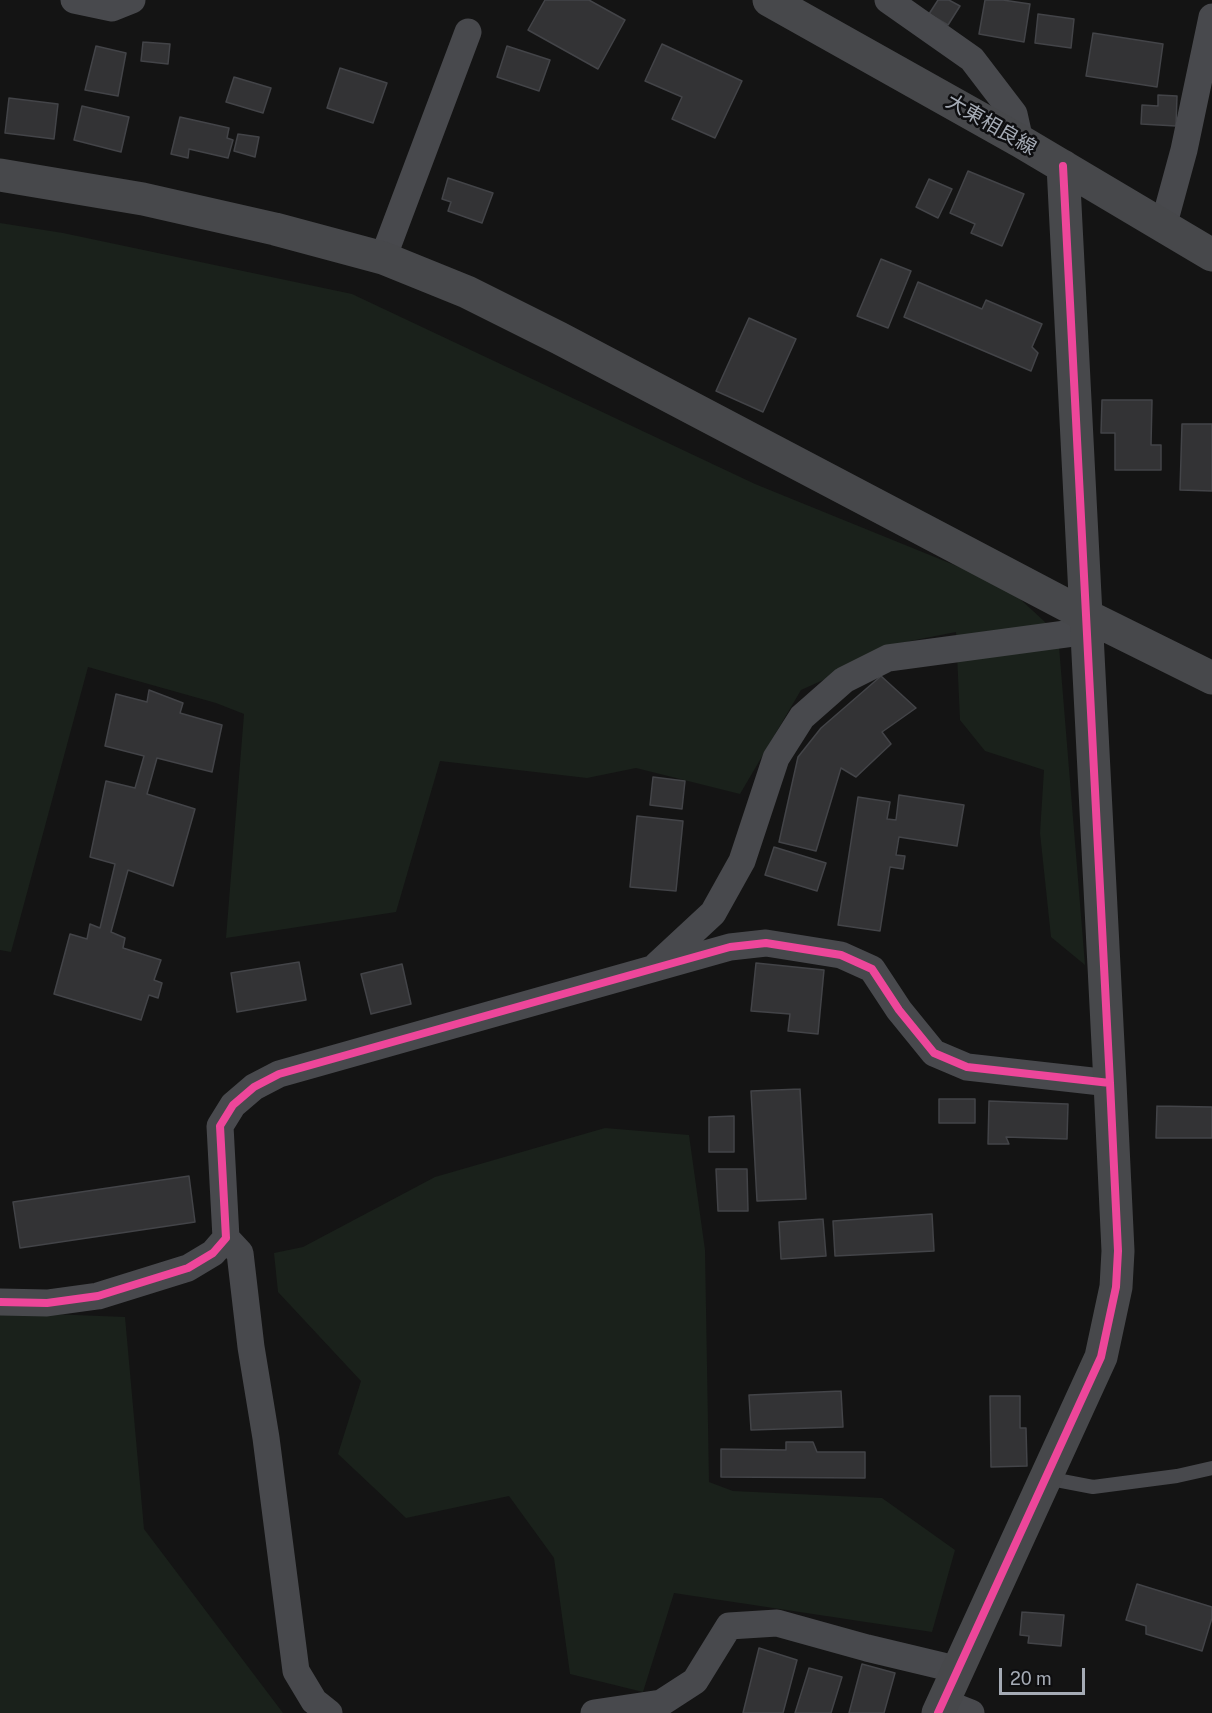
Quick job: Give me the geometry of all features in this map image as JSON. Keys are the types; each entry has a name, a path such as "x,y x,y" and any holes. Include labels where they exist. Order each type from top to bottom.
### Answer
{"street":[{"path":"74,0 112,8 132,0"},
{"name":"大東相良線","path":"769,0 1020,141 1212,255"},
{"path":"888,0 972,59 1014,114 1020,141"},
{"path":"1163,227 1184,150 1212,17"},
{"path":"384,258 468,32"},
{"path":"951,1709 959,1670 1101,1358 1116,1287 1118,1251 1063,166"},
{"path":"0,175 143,199 275,229 384,258 467,292 559,338 1087,623 1212,678"},
{"path":"654,968 713,913 742,861 776,758 802,717 844,680 888,658 1087,623"},
{"path":"329,1713 314,1701 296,1671 240,1253 226,1238 220,1126 233,1105 254,1087 279,1074 730,946 766,943 841,955 872,969 899,1010 934,1053 967,1067 1110,1083"},
{"path":"0,1302 47,1303 98,1296 188,1268 213,1253 226,1238"},
{"path":"594,1713 662,1703 695,1681 729,1626 777,1623 959,1670"}],"lane":[{"path":"1046,1478 1094,1487 1177,1476 1212,1468"}],"shaded area":[{"path":"0,223 63,233 352,294 755,484 1006,586 1058,634 1085,965 1051,937 1040,833 1044,770 985,751 960,720 956,632 910,641 801,690 740,794 636,768 587,778 440,761 396,912 226,938 244,714 216,703 88,667 11,952 0,950"},
{"path":"605,1128 689,1135 705,1250 709,1482 733,1491 882,1498 955,1550 932,1632 674,1593 643,1692 570,1674 554,1558 509,1496 406,1518 338,1454 361,1381 278,1292 274,1253 303,1247 435,1177"},
{"path":"0,1312 125,1317 144,1529 283,1713 0,1713"}],"building":[{"path":"545,0 589,0 625,20 598,69 528,30"},
{"path":"938,0 949,0 960,6 948,25 929,14"},
{"path":"985,0 1030,4 1024,42 979,34"},
{"path":"1038,14 1074,19 1071,48 1035,43"},
{"path":"1093,33 1163,44 1157,87 1086,76"},
{"path":"143,42 170,44 168,64 141,61"},
{"path":"662,44 742,81 715,138 672,119 682,97 645,81"},
{"path":"96,46 126,53 118,96 85,90"},
{"path":"507,46 550,60 539,91 497,77"},
{"path":"340,68 387,83 373,123 327,108"},
{"path":"234,77 271,88 263,113 226,102"},
{"path":"1158,95 1177,96 1176,126 1141,124 1142,105 1158,106"},
{"path":"9,98 58,104 54,139 5,133"},
{"path":"82,106 129,117 121,152 74,140"},
{"path":"180,117 229,128 227,138 233,140 228,158 189,149 188,158 171,154"},
{"path":"238,134 259,137 255,157 234,151"},
{"path":"968,171 1024,194 1002,246 971,233 975,224 950,213"},
{"path":"448,178 493,193 482,223 448,211 451,202 442,199"},
{"path":"929,179 952,189 938,218 916,207"},
{"path":"881,259 911,271 888,328 857,316"},
{"path":"918,282 982,309 986,300 1042,324 1032,347 1038,353 1031,371 904,317"},
{"path":"749,318 796,339 763,412 716,391"},
{"path":"1102,400 1152,400 1151,445 1161,445 1161,470 1115,470 1115,433 1101,433"},
{"path":"1182,424 1212,424 1212,491 1180,490"},
{"path":"881,676 916,708 882,732 891,744 856,777 841,768 816,851 779,842 798,757 821,728"},
{"path":"149,690 183,703 180,713 222,725 212,772 157,758 147,794 195,809 173,886 128,870 111,932 125,938 123,948 161,960 154,980 162,983 158,998 149,995 141,1020 54,994 70,934 87,939 90,924 100,928 115,864 90,857 106,781 135,788 144,756 105,746 116,694 147,702"},
{"path":"653,777 685,781 682,809 650,805"},
{"path":"899,795 964,805 957,846 899,837 896,855 905,856 903,869 890,867 880,931 838,925 858,797 890,802 887,819 896,820"},
{"path":"637,816 683,821 676,891 630,887"},
{"path":"774,847 826,863 817,891 765,875"},
{"path":"299,962 306,1000 237,1012 231,973"},
{"path":"756,963 824,970 818,1034 788,1031 790,1014 751,1011"},
{"path":"402,964 411,1004 371,1014 361,974"},
{"path":"800,1089 806,1199 757,1201 751,1091"},
{"path":"939,1099 975,1099 975,1123 939,1123"},
{"path":"989,1101 1068,1104 1067,1139 1006,1137 1009,1144 988,1144"},
{"path":"1157,1106 1212,1107 1212,1138 1156,1138"},
{"path":"734,1116 734,1152 709,1152 709,1117"},
{"path":"716,1169 747,1169 748,1211 718,1211"},
{"path":"189,1176 195,1222 20,1248 13,1202"},
{"path":"932,1214 934,1251 835,1256 833,1221"},
{"path":"823,1219 826,1256 781,1259 779,1222"},
{"path":"841,1391 843,1427 751,1430 749,1395"},
{"path":"990,1396 1020,1396 1020,1428 1026,1428 1027,1466 991,1467"},
{"path":"786,1442 813,1442 817,1452 865,1452 865,1478 721,1477 721,1449 786,1450"},
{"path":"1137,1584 1212,1607 1212,1618 1202,1651 1146,1634 1146,1626 1126,1620"},
{"path":"1022,1612 1064,1615 1061,1646 1028,1643 1029,1636 1020,1635"},
{"path":"759,1648 797,1660 783,1713 743,1713"},
{"path":"862,1664 895,1673 884,1713 849,1713"},
{"path":"809,1668 842,1677 831,1713 795,1713"}],"cycle path":[{"path":"938,1713 1101,1357 1116,1287 1118,1251 1063,166"},
{"path":"0,1302 47,1303 98,1296 188,1268 213,1253 226,1238 220,1126 233,1105 254,1087 279,1074 730,947 766,943 841,955 872,969 899,1010 934,1053 967,1067 1110,1083"}]}
